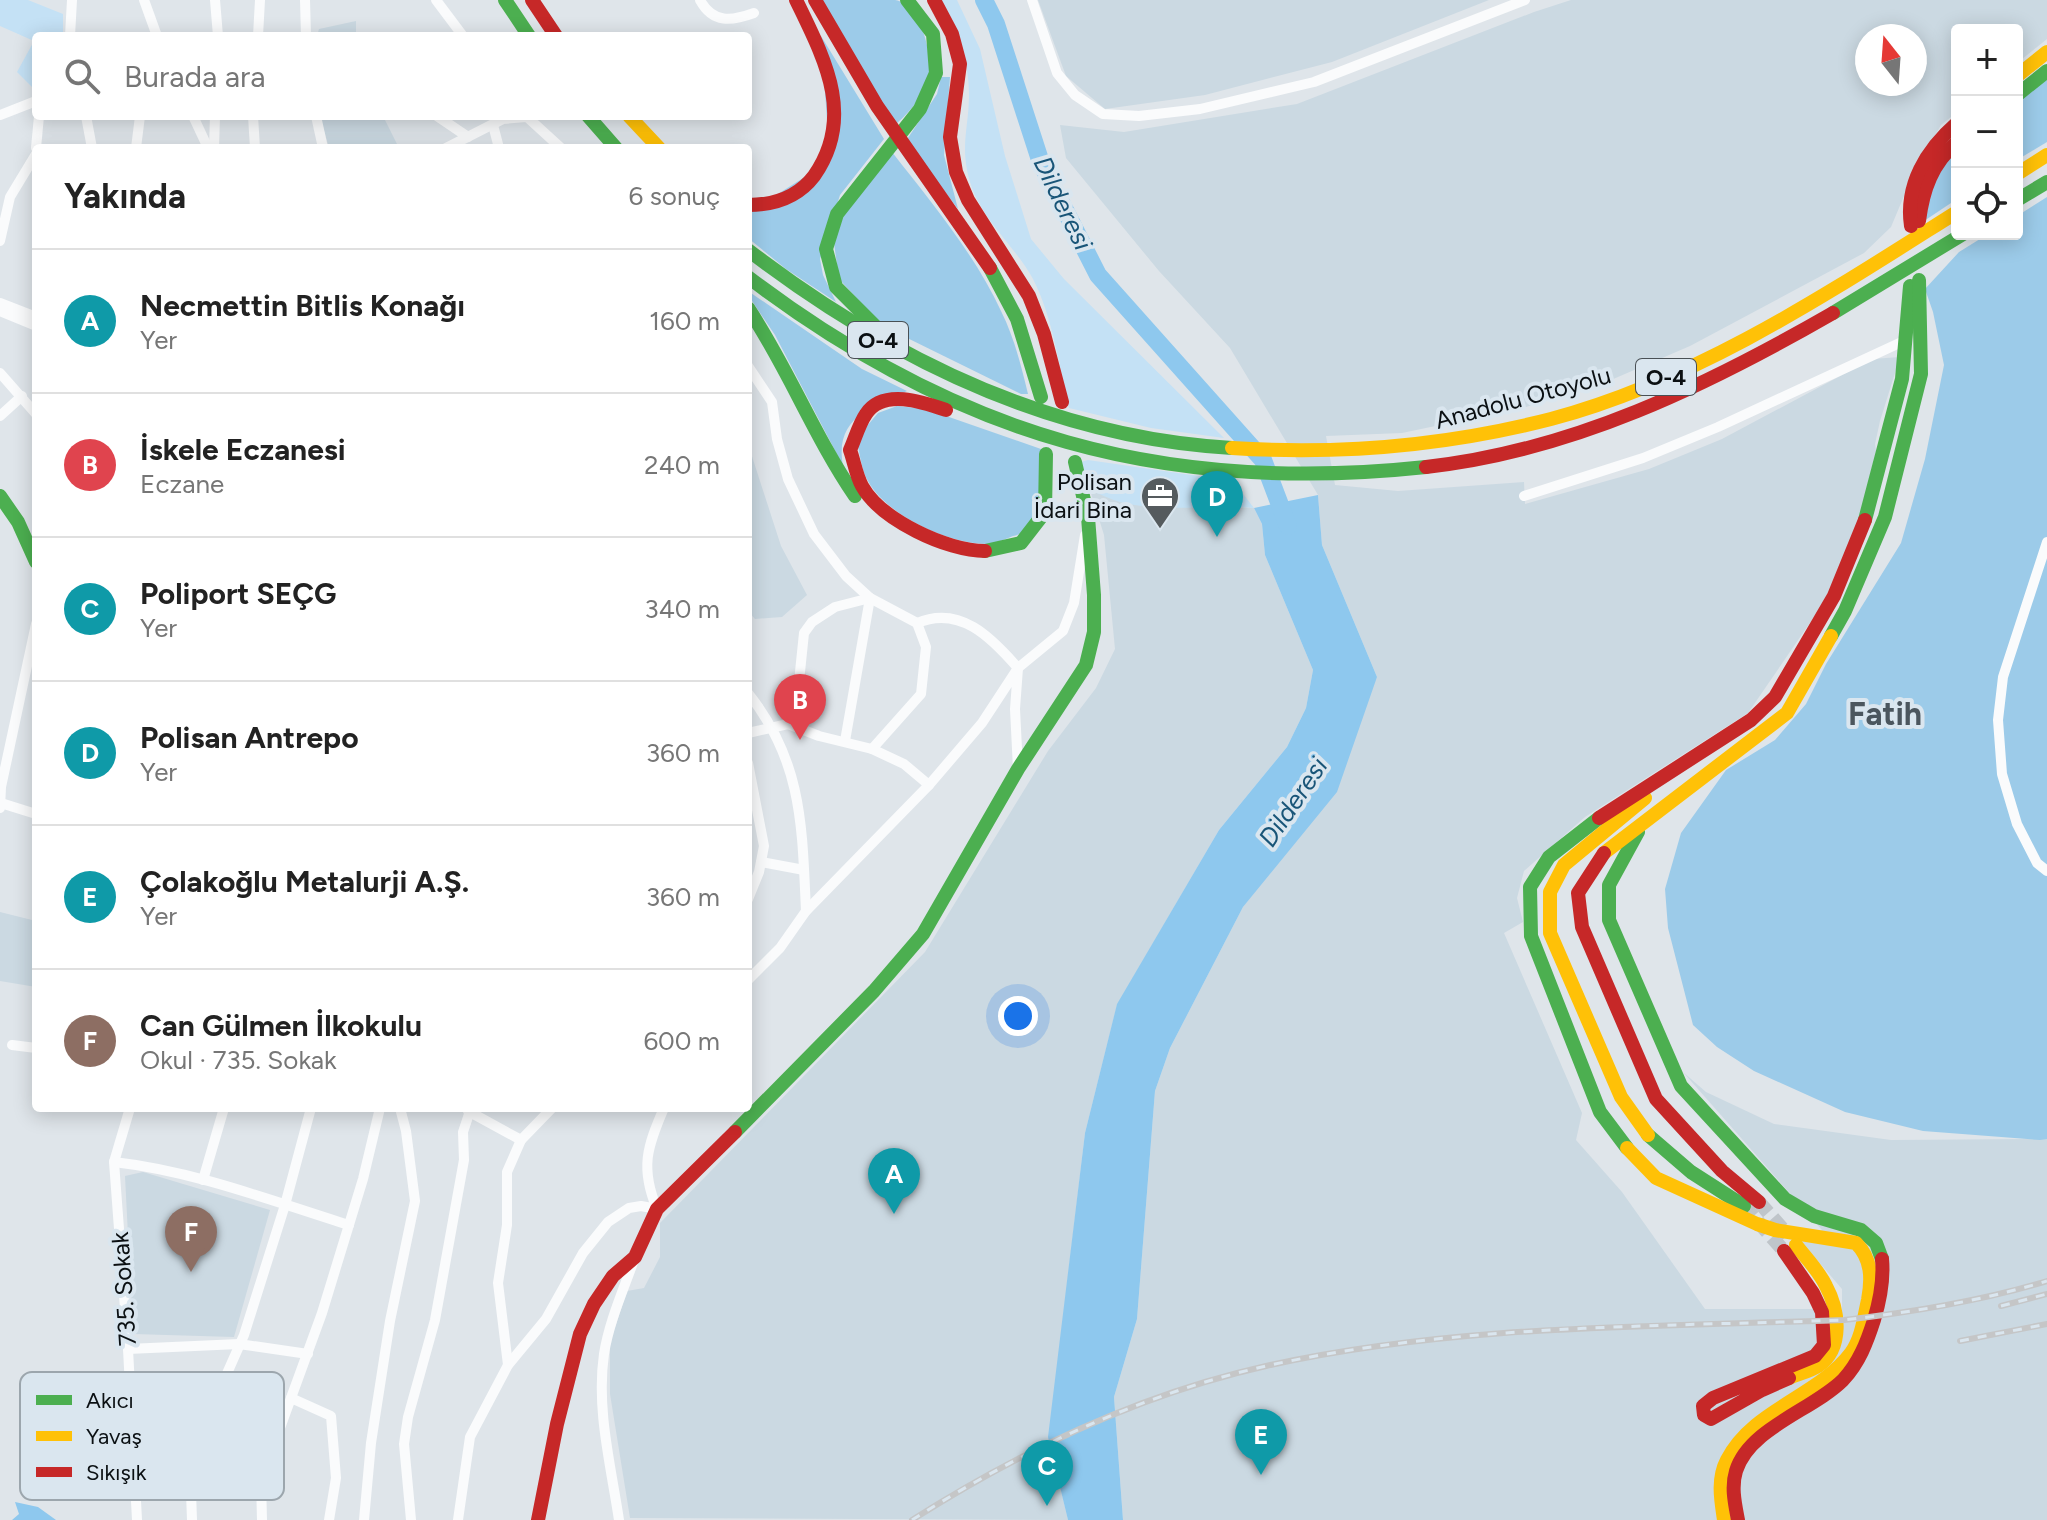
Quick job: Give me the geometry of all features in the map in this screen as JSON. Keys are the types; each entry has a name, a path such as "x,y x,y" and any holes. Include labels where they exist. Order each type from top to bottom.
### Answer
{"main road":[{"path":"505,0 526,32"},
{"path":"532,0 553,32"},
{"path":"752,205 771,204 806,186 826,159 833,137 836,113 833,90 824,59 796,0"},
{"path":"807,0 865,102 988,277 1016,333 1032,398"},
{"path":"815,0 871,100 1009,300 1023,333 1032,398"},
{"path":"907,0 924,18 934,36 937,55 935,78 926,101 842,206 830,227 826,246 835,284 858,314 880,330 1032,398"},
{"path":"934,0 952,34 960,64 950,137 956,172 968,200 1029,296 1044,334 1062,402"},
{"path":"2023,71 2047,52"},
{"path":"2023,90 2047,71"},
{"path":"592,120 612,144"},
{"path":"620,120 641,144"},
{"path":"633,120 655,144"},
{"path":"1951,129 1932,149 1916,181 1908,203 1915,224 1923,190 1942,154 1951,147"},
{"path":"2023,170 2047,155"},
{"path":"2023,196 2047,182"},
{"name":"Anadolu Otoyolu","path":"1032,398 1112,431 1183,445 1270,452 1428,445 1578,411 1633,391 1746,339 1834,290 1951,216"},
{"name":"Anadolu Otoyolu","path":"1022,429 1101,451 1200,468 1274,474 1355,473 1462,462 1543,444 1612,422 1679,395 1790,340 1953,240"},
{"name":"O-4","path":"752,253 812,298 868,334 961,382 1032,398"},
{"name":"O-4","path":"752,280 805,321 871,361 939,396 1022,429"},
{"path":"1694,756 1564,865 1550,892 1550,933 1633,1118 1672,1160 1752,1204 1656,1099 1582,927 1578,893 1600,856 1787,713 1845,611 1885,517 1921,374 1914,283 1902,379 1869,511 1834,596 1775,697 1751,720 1694,756 1587,826 1549,857 1530,887 1531,936 1600,1112 1619,1140 1656,1178 1757,1224 1856,1243 1866,1251 1876,1290"},
{"path":"752,314 790,376 833,467 857,499 885,523 929,549 987,564 1013,559 1031,550 1053,523 1058,506 1059,491 1050,455 1049,504 1041,520 1016,545 999,552 975,553 944,545 915,532 889,515 865,493 852,472 848,449 853,431 867,412 884,402 902,398 924,402 962,417 1022,429"},
{"path":"538,1520 557,1424 580,1334 594,1304 613,1276 635,1257 657,1209 874,991 923,934 1018,769 1086,665 1094,632 1088,517 1075,462"},
{"path":"0,496 18,522 32,553"},
{"path":"1640,827 1609,885 1609,920 1681,1086 1785,1199 1805,1213 1855,1225 1877,1243 1881,1255 1876,1290 1854,1350 1829,1378 1749,1429 1725,1459 1724,1520"},
{"path":"1790,1248 1813,1293 1829,1311 1832,1352 1818,1366 1762,1390 1711,1419 1704,1415 1703,1406 1713,1398 1805,1361 1830,1344"},
{"path":"1725,1482 1738,1520"}],"street":[{"path":"70,32 72,0"},
{"path":"144,0 156,32"},
{"path":"215,0 218,32"},
{"path":"258,32 260,0"},
{"path":"305,0 306,32"},
{"path":"436,0 460,32"},
{"path":"700,0 704,8 719,18 734,20 754,13"},
{"path":"1032,0 1057,73 1075,95 1103,114 1139,116 1200,109 1314,82 1525,0"},
{"path":"0,115 32,103"},
{"path":"36,144 39,120"},
{"path":"87,120 91,144"},
{"path":"136,144 140,120"},
{"path":"195,120 209,144"},
{"path":"212,144 214,120"},
{"path":"253,120 255,144"},
{"path":"317,120 322,144"},
{"path":"443,120 468,137"},
{"path":"454,144 501,120"},
{"path":"530,120 557,144"},
{"path":"493,125 498,144"},
{"path":"0,241 10,197 32,161"},
{"path":"0,303 32,315"},
{"path":"0,311 32,324"},
{"path":"1524,496 1656,453 1906,340"},
{"path":"752,372 772,402 777,439 788,479 814,534 846,576 870,598 917,623 926,647 921,694 872,749"},
{"path":"0,373 32,409"},
{"path":"0,416 22,396"},
{"path":"752,976 780,948 806,911 929,785 982,723 1018,668 1063,631 1074,603 1088,517"},
{"path":"2047,542 2003,677 1998,720 2002,774 2017,824 2037,863 2047,871"},
{"path":"788,724 797,701 804,633 812,622 835,607 870,598"},
{"path":"845,741 870,598"},
{"path":"917,623 946,616 967,622 984,633 1018,668 1015,709 1018,769"},
{"path":"32,643 1,787 0,805 32,813"},
{"path":"752,698 782,745 798,799 804,839 806,911"},
{"path":"752,732 788,724 819,736 872,749 904,764 929,785"},
{"path":"752,784 764,846 752,888"},
{"path":"761,862 804,870"},
{"path":"12,1045 32,1048"},
{"name":"735. Sokak","path":"129,1112 114,1162 129,1372"},
{"path":"203,1180 223,1112"},
{"path":"227,1372 239,1344 285,1205 310,1112"},
{"path":"284,1417 308,1354 349,1225 379,1112"},
{"path":"364,1520 371,1443 390,1321 415,1201 403,1112"},
{"path":"411,1520 404,1444 408,1417 435,1320 464,1160 463,1132 468,1112"},
{"path":"472,1112 521,1140"},
{"path":"508,1365 498,1283 507,1225 507,1172 521,1140 548,1112"},
{"path":"657,1209 646,1180 646,1166 653,1134 662,1112"},
{"path":"114,1162 142,1165 203,1180 349,1225"},
{"path":"458,1520 470,1437 508,1365 546,1319 583,1253 608,1222 629,1208 641,1206 657,1209"},
{"path":"619,1520 601,1389 608,1338 635,1257"},
{"path":"128,1349 239,1344 308,1354"},
{"path":"291,1398 331,1416 336,1478 329,1520"},
{"name":"735. Sokak","path":"136,1500 137,1520"},
{"path":"191,1500 192,1520"},
{"path":"262,1500 262,1520"}],"shaded area":[{"path":"0,0 28,0 63,14 63,32 32,32 32,40 0,26"},
{"path":"819,0 895,0 913,12 925,37 929,77 920,98 894,126"},
{"path":"941,0 957,0 980,49 1005,156 1031,239 1064,279 1224,438 1151,428 1069,408 1051,326 1040,294 1026,267 982,208 970,182 965,149 969,98 967,72 957,36"},
{"path":"1038,0 1489,0 1332,62 1205,95 1105,109 1066,76"},
{"path":"1571,0 2047,0 2047,39 2023,58 2023,24 1951,24 1951,117 1941,125 1914,172 1891,227 1864,253 1690,346 1604,383 1526,407 1402,433 1326,436 1335,485 1398,491 1524,482 1525,504 1649,469 1722,439 1872,359 1900,357 1880,421 1860,515 1827,598 1748,713 1585,817 1524,871 1517,898 1523,922 1504,933 1582,1113 1576,1140 1622,1192 1705,1309 1817,1309 1842,1336 1842,1289 1800,1240 1822,1230 1683,1072 1706,1092 1774,1124 1891,1140 2047,1139 2047,1520 1123,1520 1114,1397 1137,1319 1155,1091 1170,1048 1243,907 1266,877 1377,677 1322,545 1318,495 1230,348 1159,271 1066,158 1060,125 1124,132 1297,104"},
{"path":"356,21 356,32 318,32 319,29"},
{"path":"821,36 884,139 840,195 820,259 823,275 836,302 786,269 752,241 752,210 830,161"},
{"path":"32,45 32,87 17,72"},
{"path":"941,77 950,77 944,155 958,209 906,141 937,94"},
{"path":"2047,79 2047,142 2023,156 2023,98"},
{"path":"321,120 385,120 397,144 328,144"},
{"path":"892,152 951,228 990,290 1006,321 1028,394 1021,394 893,331 875,318 839,279 833,236 840,218"},
{"path":"1950,158 1951,203 1924,221 1934,182"},
{"path":"2047,197 2047,1139 2040,1140 1923,1131 1845,1112 1754,1071 1717,1047 1693,1025 1668,928 1665,889 1681,833 1726,770 1775,740 1806,704 1826,664 1901,543 1925,459 1944,365 1925,289 1959,252 1978,240 2023,240 2023,212"},
{"path":"752,294 862,369 907,391 869,409 850,425 844,436 843,466 775,335 752,301"},
{"path":"897,406 926,409 1041,449 1038,505 1024,532 989,544 957,540 905,517 877,494 864,472 856,439 878,413"},
{"path":"752,456 781,546 807,595 782,617 755,619 752,616"},
{"path":"1088,460 1233,481 1254,508 1169,508 1120,502 1090,490 1077,463"},
{"path":"1090,490 1121,502 1254,508 1262,524 1265,555 1313,670 1306,708 1287,747 1219,830 1117,1005 1085,1133 1049,1437 1068,1520 630,1518 610,1394 610,1343 627,1291 644,1288 660,1257 660,1223 925,952 1048,751 1096,688 1115,649 1104,535"},
{"path":"0,912 32,920 32,986 0,981"},
{"path":"143,1172 270,1210 234,1337 133,1334 125,1176"}],"water":[{"path":"1318,495 1322,545 1377,677 1337,792 1243,907 1170,1048 1155,1091 1137,1319 1114,1397 1123,1520 1068,1520 1048,1437 1085,1133 1117,1004 1219,830 1287,747 1306,708 1313,670 1265,555 1262,524 1254,508"},
{"path":"15,1502 38,1507 56,1520 12,1520 19,1514"}],"waterway":[{"name":"Dilderesi","path":"984,0 996,24 1041,163 1098,275 1263,460 1288,526"}],"tunnel":[{"path":"1759,1202 1788,1235"},
{"path":"1744,1206 1784,1251"}],"railway":[{"path":"912,1520 995,1471 1082,1428 1173,1392 1266,1366 1337,1352 1481,1335 1844,1320 1947,1305 2047,1281"},
{"path":"2001,1306 2047,1294"},
{"path":"1960,1341 2047,1324"}],"traffic: fast":[{"path":"505,0 526,32"},
{"path":"875,326 836,287 826,249 837,214 920,109 936,73 933,34 907,0"},
{"path":"2023,90 2047,71"},
{"path":"592,120 612,144"},
{"path":"2023,196 2047,182"},
{"path":"1833,313 1953,240"},
{"path":"752,253 858,325 975,386 1100,428 1165,441 1232,448"},
{"path":"990,268 1017,319 1041,397"},
{"path":"752,280 826,332 905,378 985,414 1067,442 1151,461 1239,471 1330,473 1426,467"},
{"path":"1831,636 1845,611 1885,517 1921,374 1919,280"},
{"path":"1865,520 1902,379 1910,286"},
{"path":"752,315 855,496"},
{"path":"985,551 1021,543 1045,512 1046,454"},
{"path":"735,1132 874,991 923,934 1018,769 1086,665 1094,632 1094,595 1088,517 1075,462"},
{"path":"0,496 18,522 32,553"},
{"path":"1599,818 1549,857 1530,887 1531,936 1600,1112 1627,1148"},
{"path":"1638,832 1609,885 1609,920 1681,1086 1785,1199 1814,1216 1861,1230 1876,1243 1882,1259"},
{"path":"1648,1135 1691,1172 1744,1206"}],"traffic: slow":[{"path":"2023,71 2047,52"},
{"path":"633,120 655,144"},
{"path":"2023,170 2047,155"},
{"path":"1232,448 1353,449 1432,442 1551,419 1605,402 1659,381 1762,331 1951,216"},
{"path":"1604,853 1787,713 1831,636"},
{"path":"1645,798 1564,865 1550,892 1550,933 1621,1097 1648,1135"},
{"path":"1627,1148 1656,1178 1775,1230 1856,1243 1868,1263 1869,1292 1855,1347 1837,1368 1769,1415 1738,1443 1722,1475 1724,1520"},
{"path":"1789,1378 1815,1368 1826,1358 1832,1349 1837,1328 1834,1306 1826,1286 1796,1245"}],"traffic: jam":[{"path":"532,0 553,32"},
{"path":"752,205 776,201 808,183 826,154 833,131 834,109 825,65 796,0"},
{"path":"815,0 877,106 990,268"},
{"path":"934,0 952,34 960,64 950,137 956,172 968,200 1029,296 1044,334 1062,402"},
{"path":"1911,226 1911,196 1920,169 1951,128"},
{"path":"1919,221 1930,178 1951,147"},
{"path":"1426,467 1480,459 1533,446 1637,411 1736,366 1833,313"},
{"path":"946,410 904,399 882,401 866,414 850,450 862,486 871,499 899,522 952,546 985,551"},
{"path":"1599,818 1751,720 1775,697 1834,596 1865,520"},
{"path":"1604,853 1578,893 1582,927 1656,1099 1722,1171 1759,1202"},
{"path":"538,1520 557,1424 580,1334 594,1304 613,1276 635,1257 657,1209 735,1132"},
{"path":"1784,1251 1813,1293 1822,1312 1824,1345 1815,1356 1713,1398 1703,1406 1704,1415 1711,1419 1789,1378"},
{"path":"1738,1520 1734,1483 1743,1456 1768,1431 1830,1391 1843,1380 1858,1359 1878,1305 1882,1259"}],"place":[{"name":"Polisan İdari Bina","path":"1160,530"},
{"name":"Polisan Antrepo","path":"1217,537"},
{"name":"İskele Eczanesi","path":"800,740"},
{"name":"Necmettin Bitlis Konağı","path":"894,1214"},
{"name":"Can Gülmen İlkokulu","path":"191,1272"},
{"name":"Çolakoğlu Metalurji A.Ş.","path":"1261,1475"},
{"name":"Poliport SEÇG","path":"1047,1506"}],"district":[{"name":"Fatih","path":"1885,714"}]}
